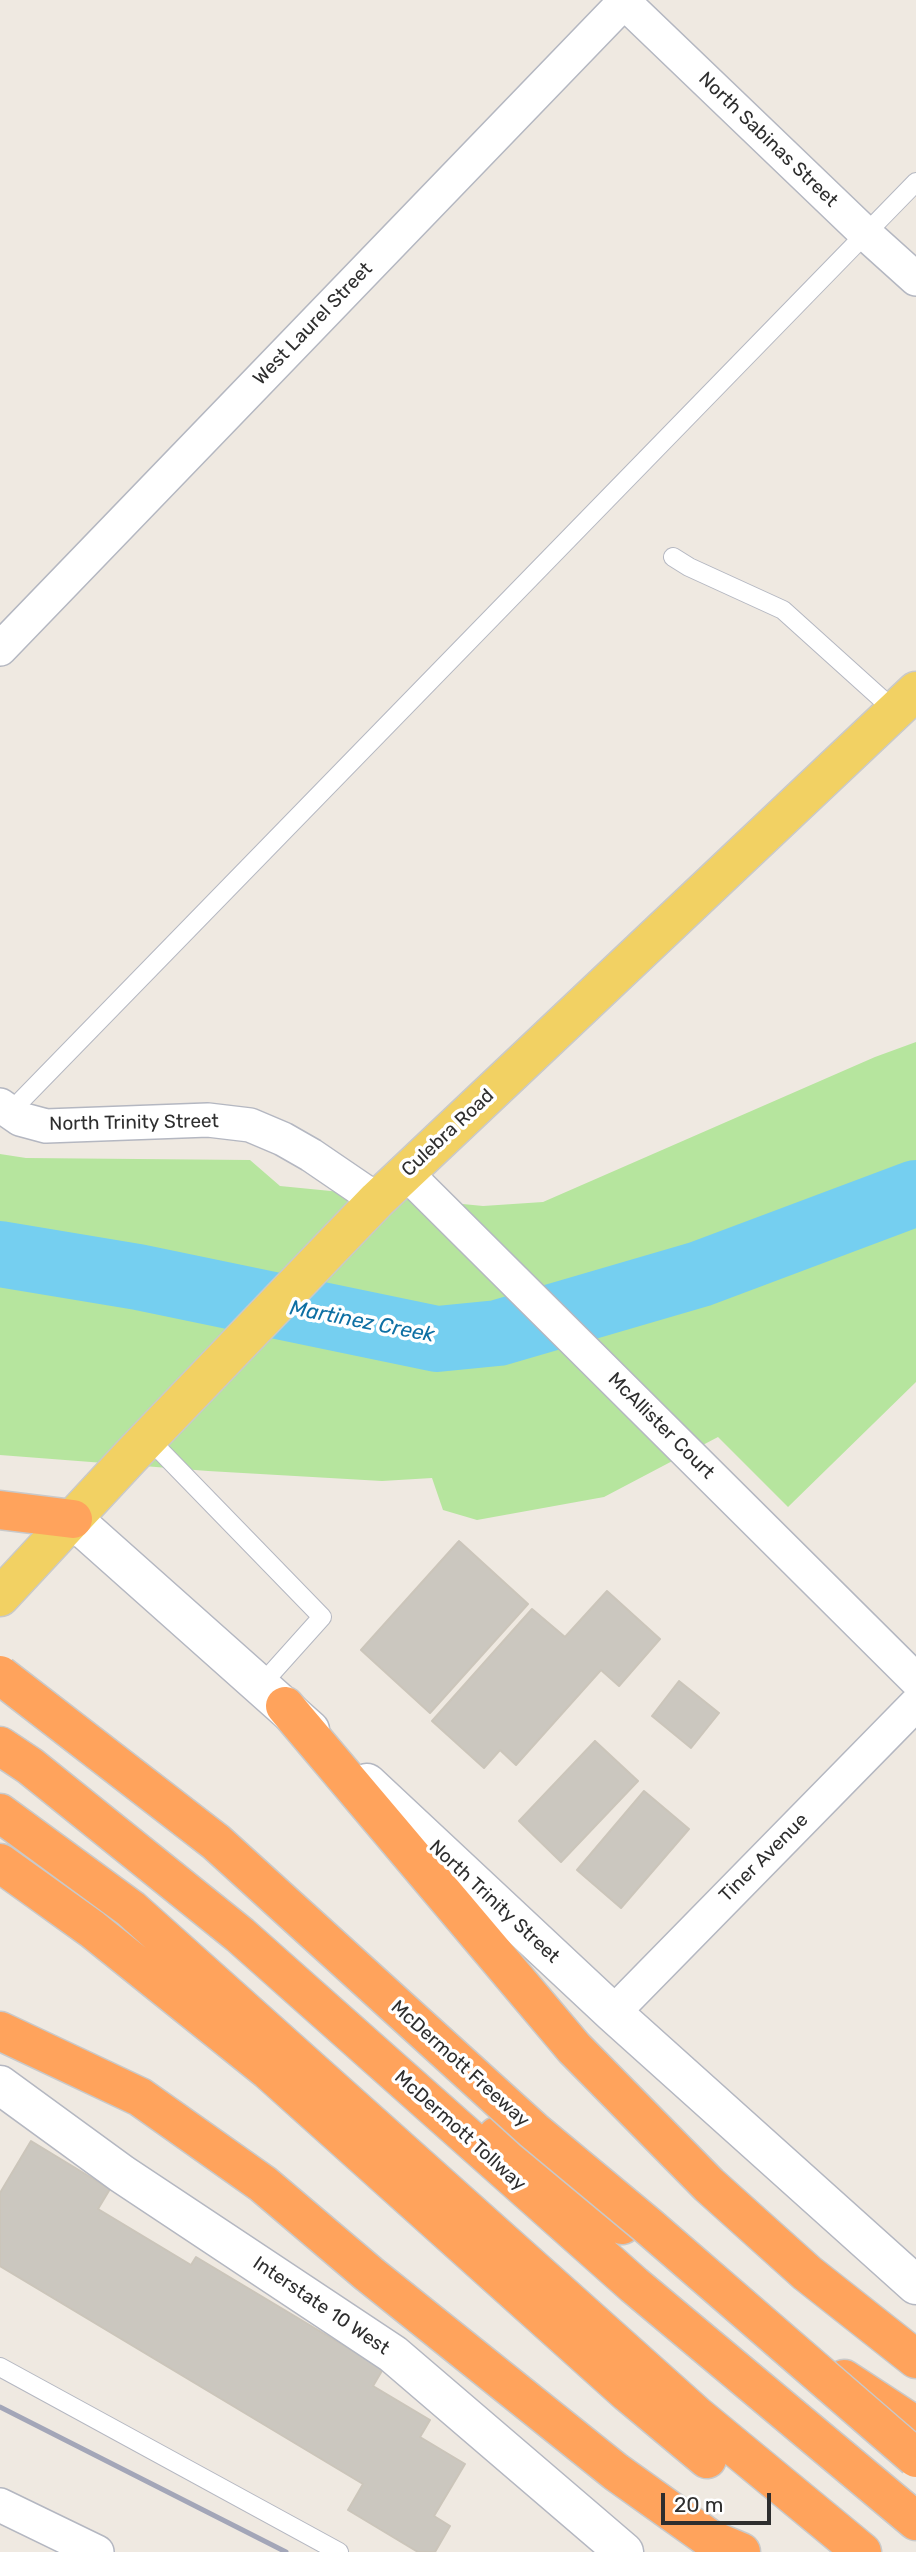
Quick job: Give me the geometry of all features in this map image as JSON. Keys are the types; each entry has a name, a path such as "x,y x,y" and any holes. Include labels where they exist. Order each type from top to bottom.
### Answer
{"highway":[{"path":"0,1510 73,1519"},
{"name":"McDermott Freeway","path":"0,1675 216,1842 534,2131 916,2458"},
{"path":"273,1695 574,2048 719,2194 807,2273 916,2359"},
{"name":"McDermott Tollway","path":"0,1746 30,1766 240,1935 634,2285 916,2521"},
{"path":"0,1813 131,1909 696,2415 862,2552"},
{"path":"0,1863 92,1929 268,2071 628,2393 821,2552"},
{"path":"338,2023 780,2338 916,2426"},
{"path":"0,2031 140,2098 263,2184 369,2274 616,2472 710,2539 741,2552"},
{"path":"696,2415 834,2552"}],"main road":[{"name":"Culebra Road","path":"10,1586 139,1447 377,1200 909,700"},
{"name":"North Trinity Street","path":"73,1519 273,1695 613,2013 916,2285"},
{"name":"Interstate 10 West","path":"0,2085 122,2174 393,2354 624,2552"}],"street":[{"name":"North Sabinas Street","path":"624,1 916,279"},
{"name":"West Laurel Street","path":"0,649 624,1"},
{"name":"North Trinity Street","path":"5,1109 20,1119 46,1126 208,1120 250,1125 311,1154 377,1200"},
{"name":"McAllister Court","path":"406,1173 916,1680"},
{"name":"Tiner Avenue","path":"613,2013 916,1704"},
{"path":"0,2505 97,2552"}],"lane":[{"path":"5,1109 916,182"},
{"path":"673,557 783,610 909,700"},
{"path":"139,1447 322,1617 273,1695"},
{"path":"0,2367 339,2552"}],"green space":[{"path":"916,1042 916,1382 788,1507 718,1437 604,1497 477,1520 443,1510 432,1478 382,1481 0,1455 0,1154 26,1158 250,1160 280,1186 483,1206 543,1202 875,1057"}],"building":[{"path":"459,1541 528,1604 430,1713 361,1650"},
{"path":"607,1591 660,1639 619,1686 601,1670 516,1765 500,1750 484,1768 432,1721 532,1609 565,1637"},
{"path":"679,1681 719,1713 691,1748 652,1716"},
{"path":"595,1741 638,1781 561,1862 519,1821"},
{"path":"644,1791 689,1829 621,1908 577,1870"},
{"path":"31,2141 110,2189 98,2209 191,2265 196,2257 383,2369 373,2386 430,2420 420,2437 465,2464 434,2516 450,2526 435,2552 418,2552 348,2510 363,2484 0,2266 0,2193"}],"waterway":[{"name":"Martinez Creek","path":"0,1254 138,1277 437,1339 498,1333 700,1274 916,1193"}],"railway":[{"path":"0,2407 286,2552"}]}
